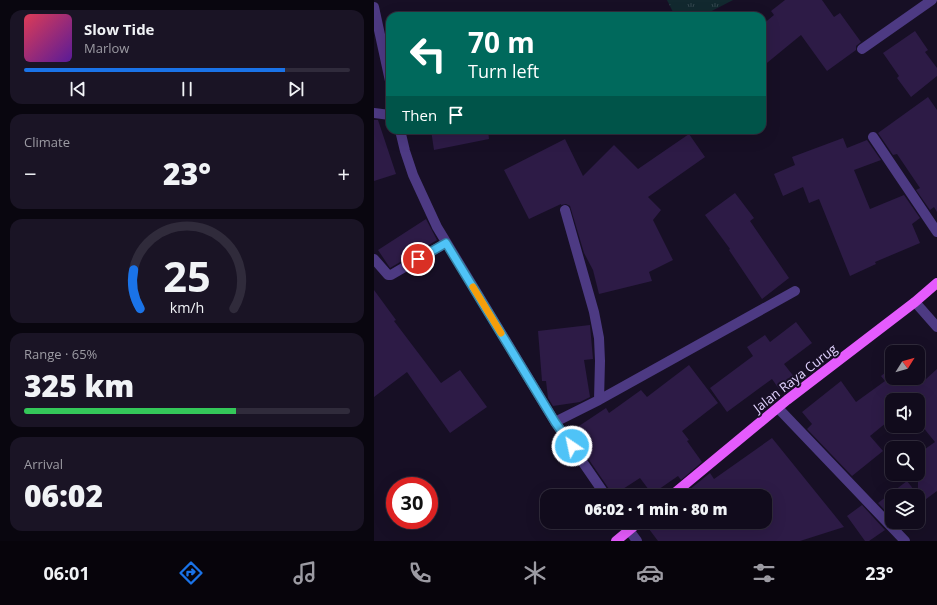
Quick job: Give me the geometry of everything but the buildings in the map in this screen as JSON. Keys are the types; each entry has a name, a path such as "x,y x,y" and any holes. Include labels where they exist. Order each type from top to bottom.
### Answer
{"main road":[{"name":"Jalan Raya Curug","path":"680,489 778,408 915,302 937,283"},
{"path":"616,541 624,529"}],"street":[{"path":"862,49 934,0 937,3"},
{"path":"374,7 386,60"},
{"path":"374,113 386,114"},
{"path":"401,134 405,151 418,186 436,227 555,422 601,489"},
{"path":"873,137 937,232"},
{"path":"565,210 594,312 599,338 599,400"},
{"path":"374,259 388,275 391,275 446,243"},
{"path":"555,422 599,400 795,291"},
{"path":"915,302 937,327"},
{"path":"778,408 904,541"},
{"path":"628,529 637,541"}],"green space":[{"path":"667,0 733,0 710,12 673,12"}],"slow traffic":[{"path":"473,287 501,333"}],"route":[{"path":"418,259 446,243 555,422 572,446"}]}
